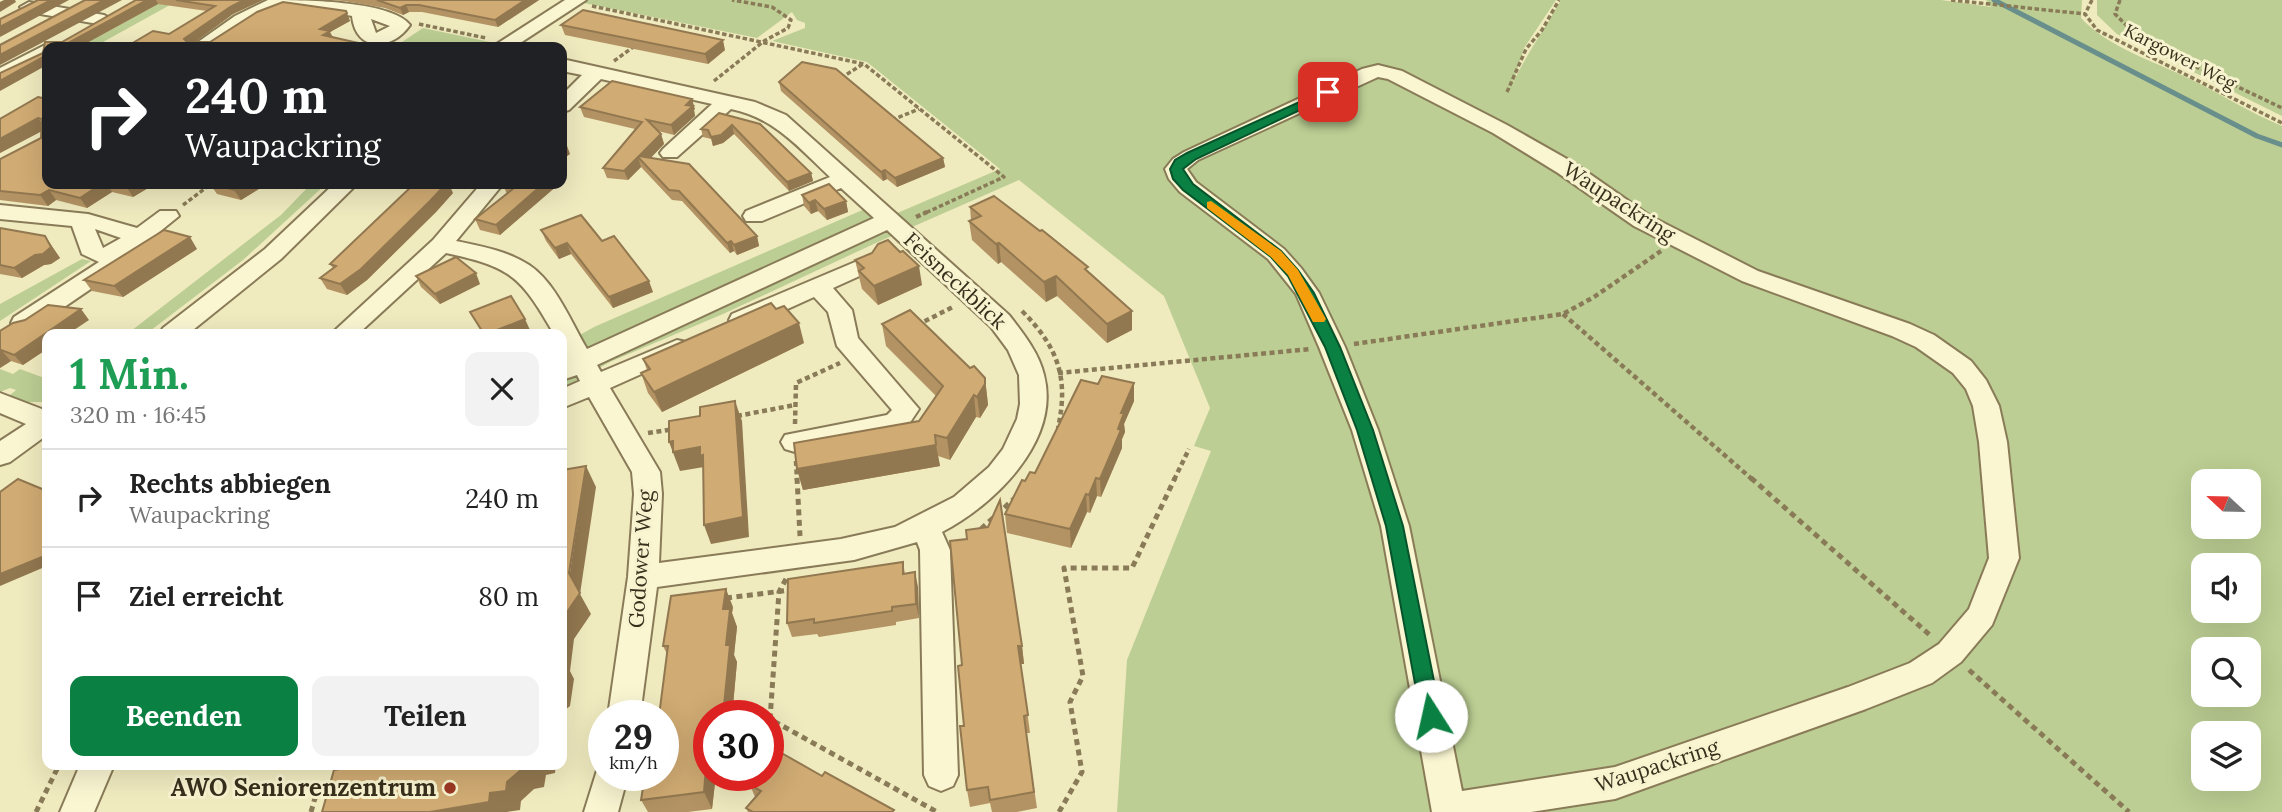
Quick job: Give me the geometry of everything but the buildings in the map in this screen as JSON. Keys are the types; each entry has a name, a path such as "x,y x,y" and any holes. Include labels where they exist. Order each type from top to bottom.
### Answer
{"street":[{"path":"42,25 88,0"},
{"path":"209,42 280,1 301,1 361,12 401,25 383,40 375,38 365,32 361,12"},
{"path":"500,42 580,2"},
{"path":"9,16 34,3 62,13 110,16 63,42"},
{"path":"0,76 42,53"},
{"name":"Feisneckblick","path":"567,66 755,108 779,119 845,179 901,219 972,297 1000,321 1027,356 1035,397 1030,423 1017,451 997,478 965,504 925,527 880,543 643,577"},
{"name":"Waupackring","path":"1378,71 1395,75 1537,149 1642,221 1677,240 1750,276 1925,341 1962,368 1977,386 1986,406 1993,442 2004,558 1981,616 1950,653 1921,673 1855,699 1615,783 1448,811 1395,526 1365,430 1332,347 1307,293 1293,273 1276,254 1188,187 1180,179 1176,169 1191,156 1378,71"},
{"path":"567,101 597,73"},
{"path":"670,153 727,102"},
{"path":"754,216 845,179"},
{"path":"178,329 273,254 341,189"},
{"path":"349,329 441,245 488,189"},
{"path":"0,212 127,230 133,238 129,245"},
{"path":"23,323 109,267 129,245 168,216"},
{"path":"567,392 580,372 901,219"},
{"name":"Godower Weg","path":"441,245 485,254 521,270 542,293 559,329"},
{"path":"719,329 867,264"},
{"path":"795,442 896,423 906,409 846,340 840,310 818,286"},
{"path":"580,372 694,340"},
{"name":"Godower Weg","path":"567,345 580,372 627,438 646,472 643,577 626,700"},
{"path":"0,402 42,420"},
{"path":"0,455 42,426"},
{"path":"925,527 935,550 941,775"},
{"path":"76,812 95,770"},
{"path":"601,812 607,791"}],"path":[{"path":"697,95 764,41 788,28 791,20 782,12 732,0"},
{"path":"1507,92 1526,49 1542,30 1559,0"},
{"path":"1951,0 2085,14 2092,0"},
{"path":"2120,0 2115,14 2142,41 2282,108"},
{"path":"580,2 864,64 1004,177 901,219"},
{"name":"Kargower Weg","path":"2085,14 2097,30 2282,123"},
{"path":"657,29 667,22"},
{"path":"401,25 420,24 494,42"},
{"path":"597,73 637,44"},
{"path":"832,84 864,64"},
{"path":"885,123 920,109"},
{"path":"168,216 204,189"},
{"path":"901,219 919,224"},
{"path":"1061,373 1332,347 1563,314 1594,297 1677,240"},
{"path":"915,326 972,297"},
{"path":"1016,305 1048,338 1061,373 1064,390 1057,431"},
{"path":"1563,314 2129,812"},
{"path":"858,354 796,383 795,442 801,555 779,592 771,719 937,812"},
{"path":"730,418 795,405"},
{"path":"627,438 679,428"},
{"path":"1059,812 1082,772 1070,702 1083,676 1064,568 1132,568 1189,449"},
{"path":"979,532 1017,495"},
{"path":"715,600 792,589"},
{"path":"36,812 57,770"},
{"path":"311,812 315,798 343,778"}],"green space":[{"path":"164,0 179,0 103,42 87,42"},
{"path":"587,0 1556,0 1524,48 1513,83 1561,0 1941,0 1991,7 1986,0 2082,0 2081,18 2105,38 2282,126 2282,812 1117,812 1127,660 1211,451 1194,446 1210,408 1164,296 1019,180 723,314 612,361 567,385 567,342 594,327 867,208 881,220 1000,169 867,62 772,41 805,28 805,23 797,20 792,12 757,38 581,4"},
{"path":"2097,0 2282,0 2282,116 2117,34 2097,15"},
{"path":"423,28 490,42 402,42"},
{"path":"306,189 321,189 243,260 153,329 133,329 281,215"},
{"path":"82,259 91,261 0,321 0,304"},
{"path":"0,369 13,374 20,369 42,377 42,402 26,402 9,396 16,390 10,388 0,392"}],"waterway":[{"path":"1994,0 2257,136 2282,145"}],"slow traffic":[{"path":"1211,205 1276,254 1307,293 1319,319"}],"place":[{"name":"AWO Seniorenzentrum","path":"450,788"}],"route":[{"path":"1328,92 1191,156 1176,169 1180,179 1188,187 1276,254 1307,293 1365,430 1395,526 1431,716"}]}
